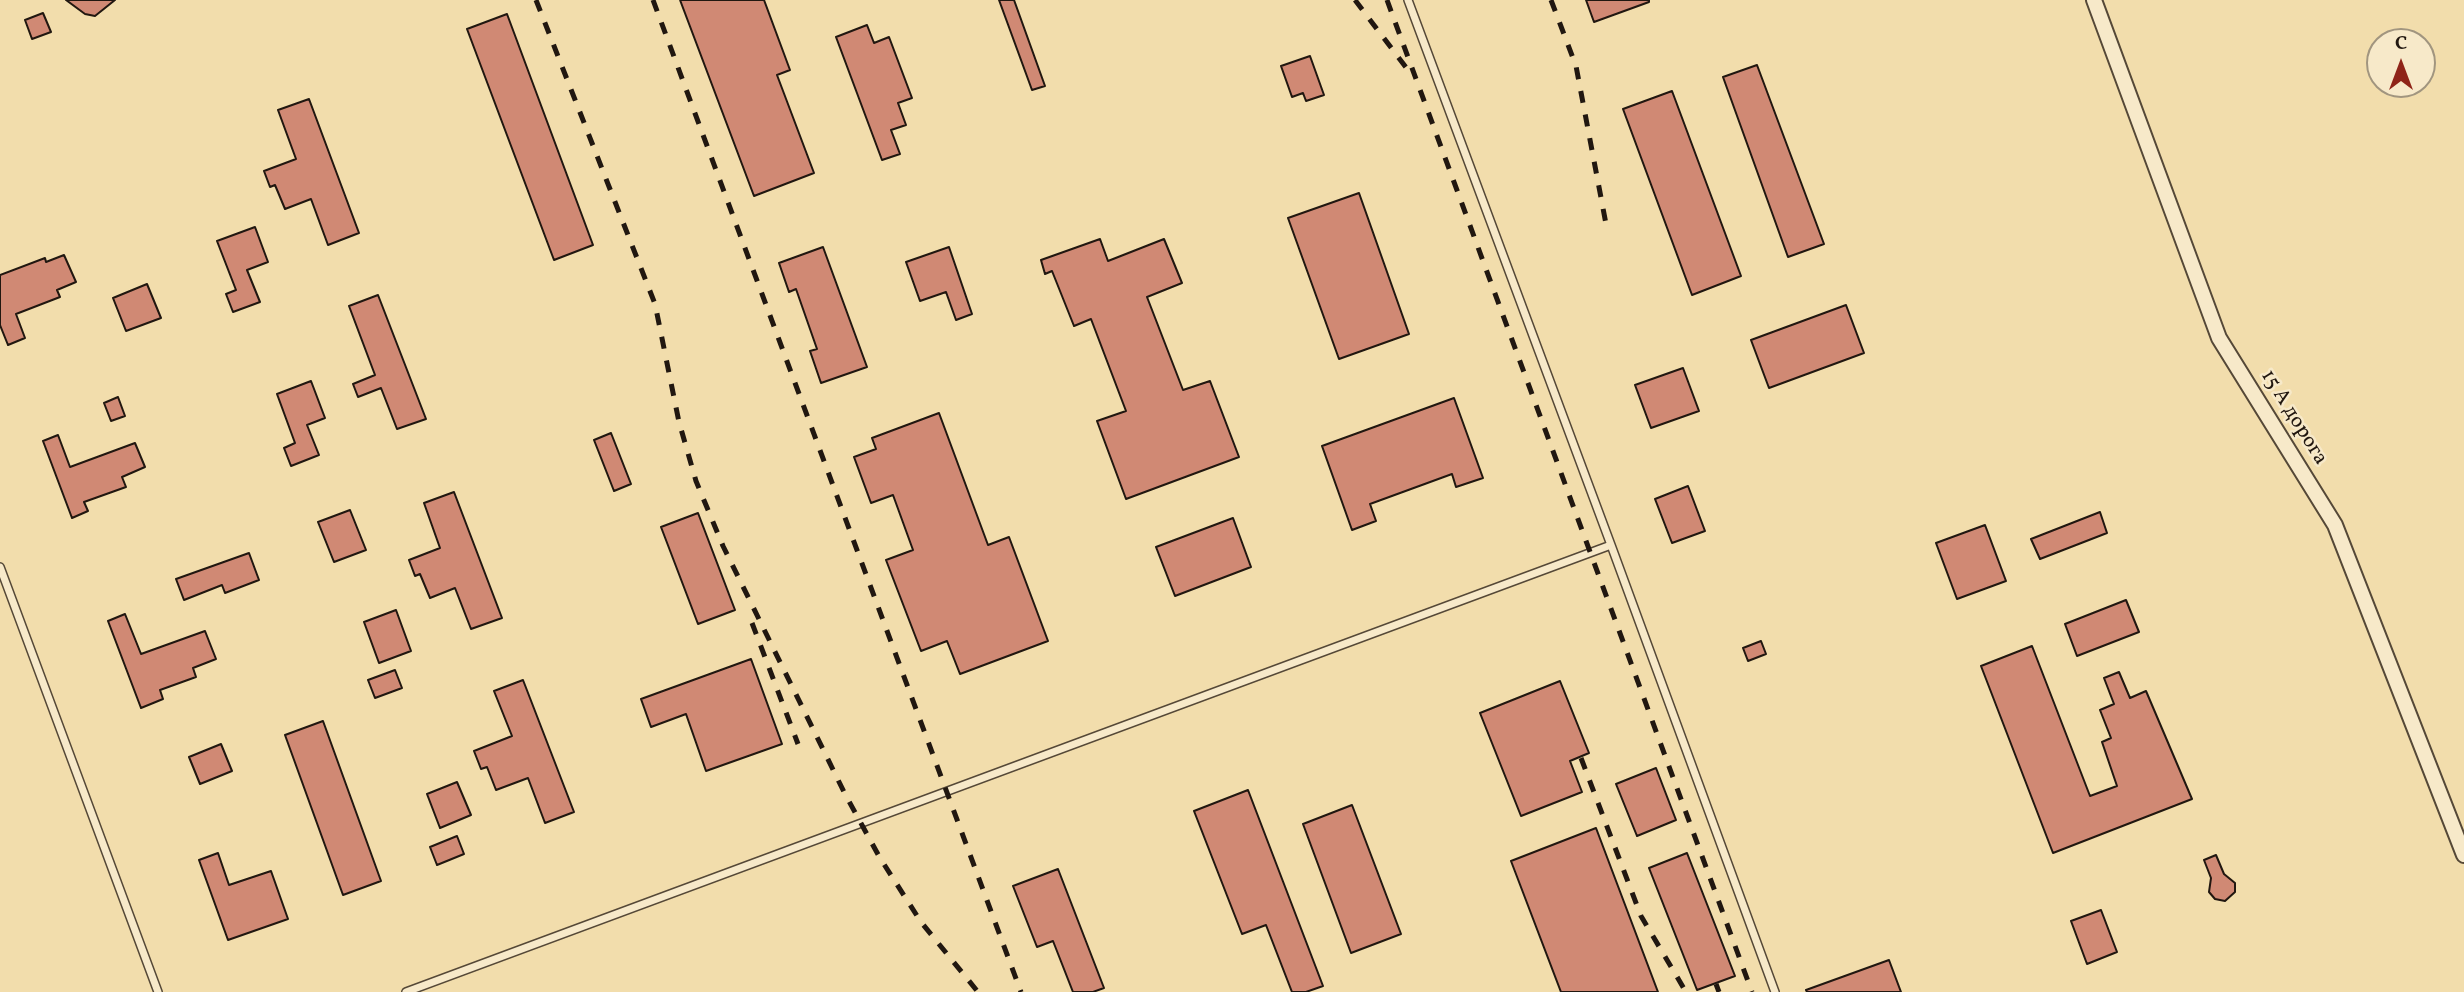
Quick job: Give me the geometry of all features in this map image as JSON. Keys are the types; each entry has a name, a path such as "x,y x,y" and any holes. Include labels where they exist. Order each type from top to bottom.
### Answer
{"street":[{"name":"15 А дорога","path":"2094,0 2219,338 2335,525 2464,855"}],"lane":[{"path":"1408,0 1775,992"},
{"path":"406,992 1611,545"},
{"path":"0,567 158,992"}],"building":[{"path":"66,0 115,0 95,16 85,14"},
{"path":"680,0 764,0 790,70 777,75 814,173 754,196"},
{"path":"999,0 1014,0 1045,86 1032,90"},
{"path":"1586,0 1649,0 1649,2 1594,22"},
{"path":"43,13 51,32 32,39 25,20"},
{"path":"507,14 593,245 554,260 467,29"},
{"path":"867,25 874,43 889,37 912,98 898,103 906,125 891,130 900,154 882,160 836,37"},
{"path":"1310,56 1324,95 1306,101 1303,93 1292,97 1281,66"},
{"path":"1757,65 1824,244 1788,257 1723,77"},
{"path":"1672,91 1741,276 1692,295 1623,109"},
{"path":"309,99 359,233 328,245 311,199 285,209 275,185 270,187 264,171 296,159 278,110"},
{"path":"1359,193 1409,334 1339,359 1288,218"},
{"path":"255,227 268,262 247,270 260,302 233,312 226,294 236,290 217,241"},
{"path":"1100,239 1108,261 1164,239 1182,283 1147,297 1183,390 1210,381 1239,457 1126,499 1097,421 1126,411 1091,319 1074,326 1052,271 1045,274 1041,260"},
{"path":"823,247 867,367 821,383 810,351 817,349 796,289 789,292 779,263"},
{"path":"949,247 972,314 956,320 946,292 920,301 906,262"},
{"path":"64,255 76,282 57,290 60,297 16,314 25,338 8,345 0,325 0,275 45,258 46,262"},
{"path":"147,284 161,318 126,331 113,298"},
{"path":"378,295 426,419 397,429 381,388 358,397 353,384 375,375 349,306"},
{"path":"1846,305 1864,353 1769,388 1751,340"},
{"path":"1683,368 1699,411 1651,428 1635,385"},
{"path":"311,381 325,418 307,425 319,455 291,466 284,448 295,443 277,394"},
{"path":"118,397 125,416 111,421 104,403"},
{"path":"1454,398 1483,478 1456,487 1452,474 1370,504 1376,521 1352,530 1322,446"},
{"path":"939,413 988,545 1009,537 1048,641 960,674 947,641 921,651 886,560 913,550 893,495 871,503 854,457 876,449 872,438"},
{"path":"611,433 631,484 614,491 594,440"},
{"path":"58,435 70,467 135,443 145,467 122,477 126,487 84,502 88,511 72,518 43,441"},
{"path":"1688,486 1705,531 1672,543 1655,499"},
{"path":"454,492 502,618 471,629 455,588 430,598 420,574 415,576 409,560 440,548 424,503"},
{"path":"350,510 366,550 334,562 318,522"},
{"path":"2100,512 2107,533 2040,559 2031,539"},
{"path":"698,513 735,610 698,624 661,527"},
{"path":"1233,518 1251,567 1175,596 1156,547"},
{"path":"1985,525 2006,581 1957,599 1936,543"},
{"path":"249,553 259,580 225,593 222,585 184,600 176,579"},
{"path":"2126,600 2139,632 2077,656 2065,624"},
{"path":"396,610 411,651 379,663 364,622"},
{"path":"125,614 141,654 205,631 216,659 193,668 196,677 160,690 163,699 141,708 108,621"},
{"path":"1761,641 1766,654 1748,661 1743,648"},
{"path":"2032,646 2090,796 2117,786 2102,742 2111,738 2100,710 2114,704 2104,678 2119,672 2130,698 2146,691 2192,799 2053,853 1981,666"},
{"path":"751,659 782,744 706,771 686,714 651,727 641,699"},
{"path":"395,670 402,688 375,698 368,680"},
{"path":"523,680 574,812 545,823 528,778 496,790 487,767 481,769 474,751 512,736 494,691"},
{"path":"1560,681 1589,753 1570,761 1582,792 1521,816 1480,713"},
{"path":"323,721 381,881 343,895 285,735"},
{"path":"221,744 232,771 200,784 189,757"},
{"path":"1656,768 1676,820 1637,836 1616,784"},
{"path":"457,782 471,815 440,828 427,794"},
{"path":"1248,790 1323,986 1306,992 1292,992 1266,925 1242,934 1194,811"},
{"path":"1352,805 1401,934 1351,953 1303,824"},
{"path":"1596,828 1658,992 1561,992 1511,861"},
{"path":"457,836 464,854 437,865 430,847"},
{"path":"218,853 229,885 271,871 288,919 228,940 199,860"},
{"path":"1687,853 1735,976 1697,990 1649,868"},
{"path":"2216,855 2224,874 2235,883 2235,892 2225,901 2215,899 2209,892 2211,878 2204,860"},
{"path":"1058,869 1104,988 1093,992 1073,992 1053,941 1037,947 1013,886"},
{"path":"2101,910 2117,952 2087,964 2071,921"},
{"path":"1889,960 1901,992 1806,990"}],"railway":[{"path":"536,0 655,304 679,422 696,481 723,546 845,794 880,858 921,922 978,992"},
{"path":"653,0 1021,992"},
{"path":"1355,0 1408,70"},
{"path":"1387,0 1752,992"},
{"path":"1551,0 1576,66 1606,224"},
{"path":"752,623 798,744"},
{"path":"1581,758 1641,916 1686,992"},
{"path":"1716,984 1719,992"}]}
